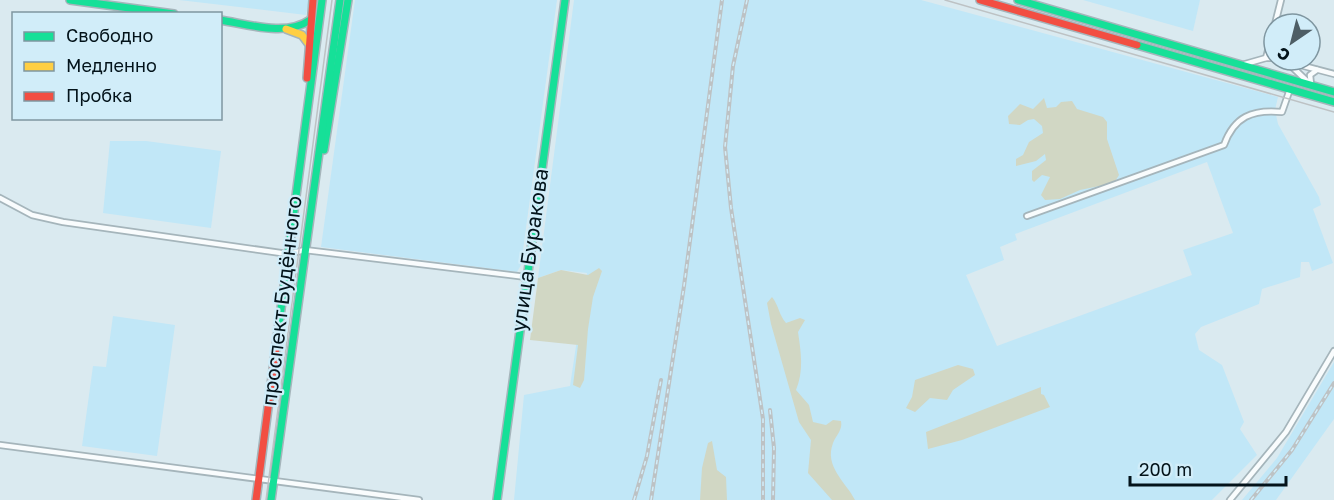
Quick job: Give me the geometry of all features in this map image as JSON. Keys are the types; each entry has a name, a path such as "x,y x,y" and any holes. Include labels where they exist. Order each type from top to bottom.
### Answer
{"main road":[{"path":"70,0 159,12"},
{"name":"проспект Будённого","path":"310,59 308,43 313,0"},
{"name":"проспект Будённого","path":"256,500 308,103 310,59 322,0"},
{"name":"проспект Будённого","path":"271,500 340,0"},
{"name":"проспект Будённого","path":"314,188 335,88 348,0"},
{"name":"улица Буракова","path":"497,500 565,0"},
{"path":"980,0 1334,102"},
{"path":"1018,0 1334,92"},
{"path":"222,20 300,27 311,19"},
{"path":"281,27 299,34 308,43"}],"street":[{"path":"1243,65 1262,59"},
{"path":"1297,72 1314,86"},
{"path":"1314,86 1309,80 1310,75 1315,72"},
{"path":"1027,216 1224,145 1226,136 1242,118 1258,112 1282,112 1290,89"},
{"path":"0,198 11,206 42,218 288,254 305,250 526,278"},
{"path":"1230,500 1280,440 1329,364 1334,351"},
{"path":"0,445 273,483 419,500"}],"shaded area":[{"path":"179,0 309,0 306,15"},
{"path":"355,0 557,0 521,265 517,272 321,247"},
{"path":"574,0 921,0 1278,97 1275,110 1278,124 1319,197 1321,205 1313,209 1333,263 1312,271 1309,262 1301,262 1300,277 1262,289 1259,304 1201,327 1195,334 1199,350 1222,365 1244,422 1240,429 1257,455 1212,500 514,500 524,395 570,386 587,273 561,270 538,278","holes":["1207,162 1233,233 1183,250 1192,275 997,346 966,275 1004,260 1000,247 1017,240 1015,234"]},
{"path":"1083,0 1200,0 1193,31"},
{"path":"110,141 146,141 221,151 211,228 103,213"},
{"path":"113,316 175,325 157,456 82,446 93,366 106,367"},
{"path":"1334,362 1334,419 1276,500 1242,500 1277,458"}],"green space":[{"path":"1044,98 1047,108 1056,107 1061,102 1072,101 1077,109 1103,117 1107,122 1107,139 1119,175 1114,183 1080,190 1060,199 1045,200 1041,195 1050,177 1042,175 1034,182 1032,171 1046,160 1045,154 1036,161 1016,166 1016,159 1023,155 1029,142 1043,133 1042,126 1034,119 1020,125 1009,124 1008,116 1020,104 1033,109"},
{"path":"599,268 602,271 593,297 584,380 580,388 573,385 578,345 530,340 538,278 561,270 588,275"},
{"path":"772,297 786,323 800,318 805,320 798,332 801,369 796,390 809,405 813,422 826,425 833,420 841,421 840,430 833,443 831,460 837,474 855,500 832,500 808,473 811,440 799,422 771,324 767,303"},
{"path":"958,365 973,369 975,375 953,390 947,400 930,398 915,412 906,408 912,397 915,380"},
{"path":"1041,387 1041,394 1044,395 1050,407 962,440 928,449 926,432"},
{"path":"712,441 717,470 726,477 727,500 700,500 702,468 708,443"}],"tram line":[{"path":"266,500 332,0"},
{"path":"945,0 1334,112"}],"railway":[{"path":"651,500 684,286 722,0"},
{"path":"747,0 733,66 725,147 731,208 763,419 763,500"},
{"path":"634,500 647,456 661,380"},
{"path":"1251,500 1292,450 1334,383"},
{"path":"770,410 774,448 773,500"}],"traffic: fast":[{"path":"70,0 159,12"},
{"path":"277,339 322,0"},
{"path":"271,500 340,0"},
{"path":"324,150 348,0"},
{"path":"497,500 565,0"},
{"path":"1018,0 1334,92"},
{"path":"222,20 278,29 290,28 310,20"},
{"path":"1137,45 1334,102"}],"traffic: slow":[{"path":"286,29 302,35 308,43"}],"traffic: jam":[{"path":"307,78 313,0"},
{"path":"980,0 1137,45"},
{"path":"256,500 277,339"}]}
